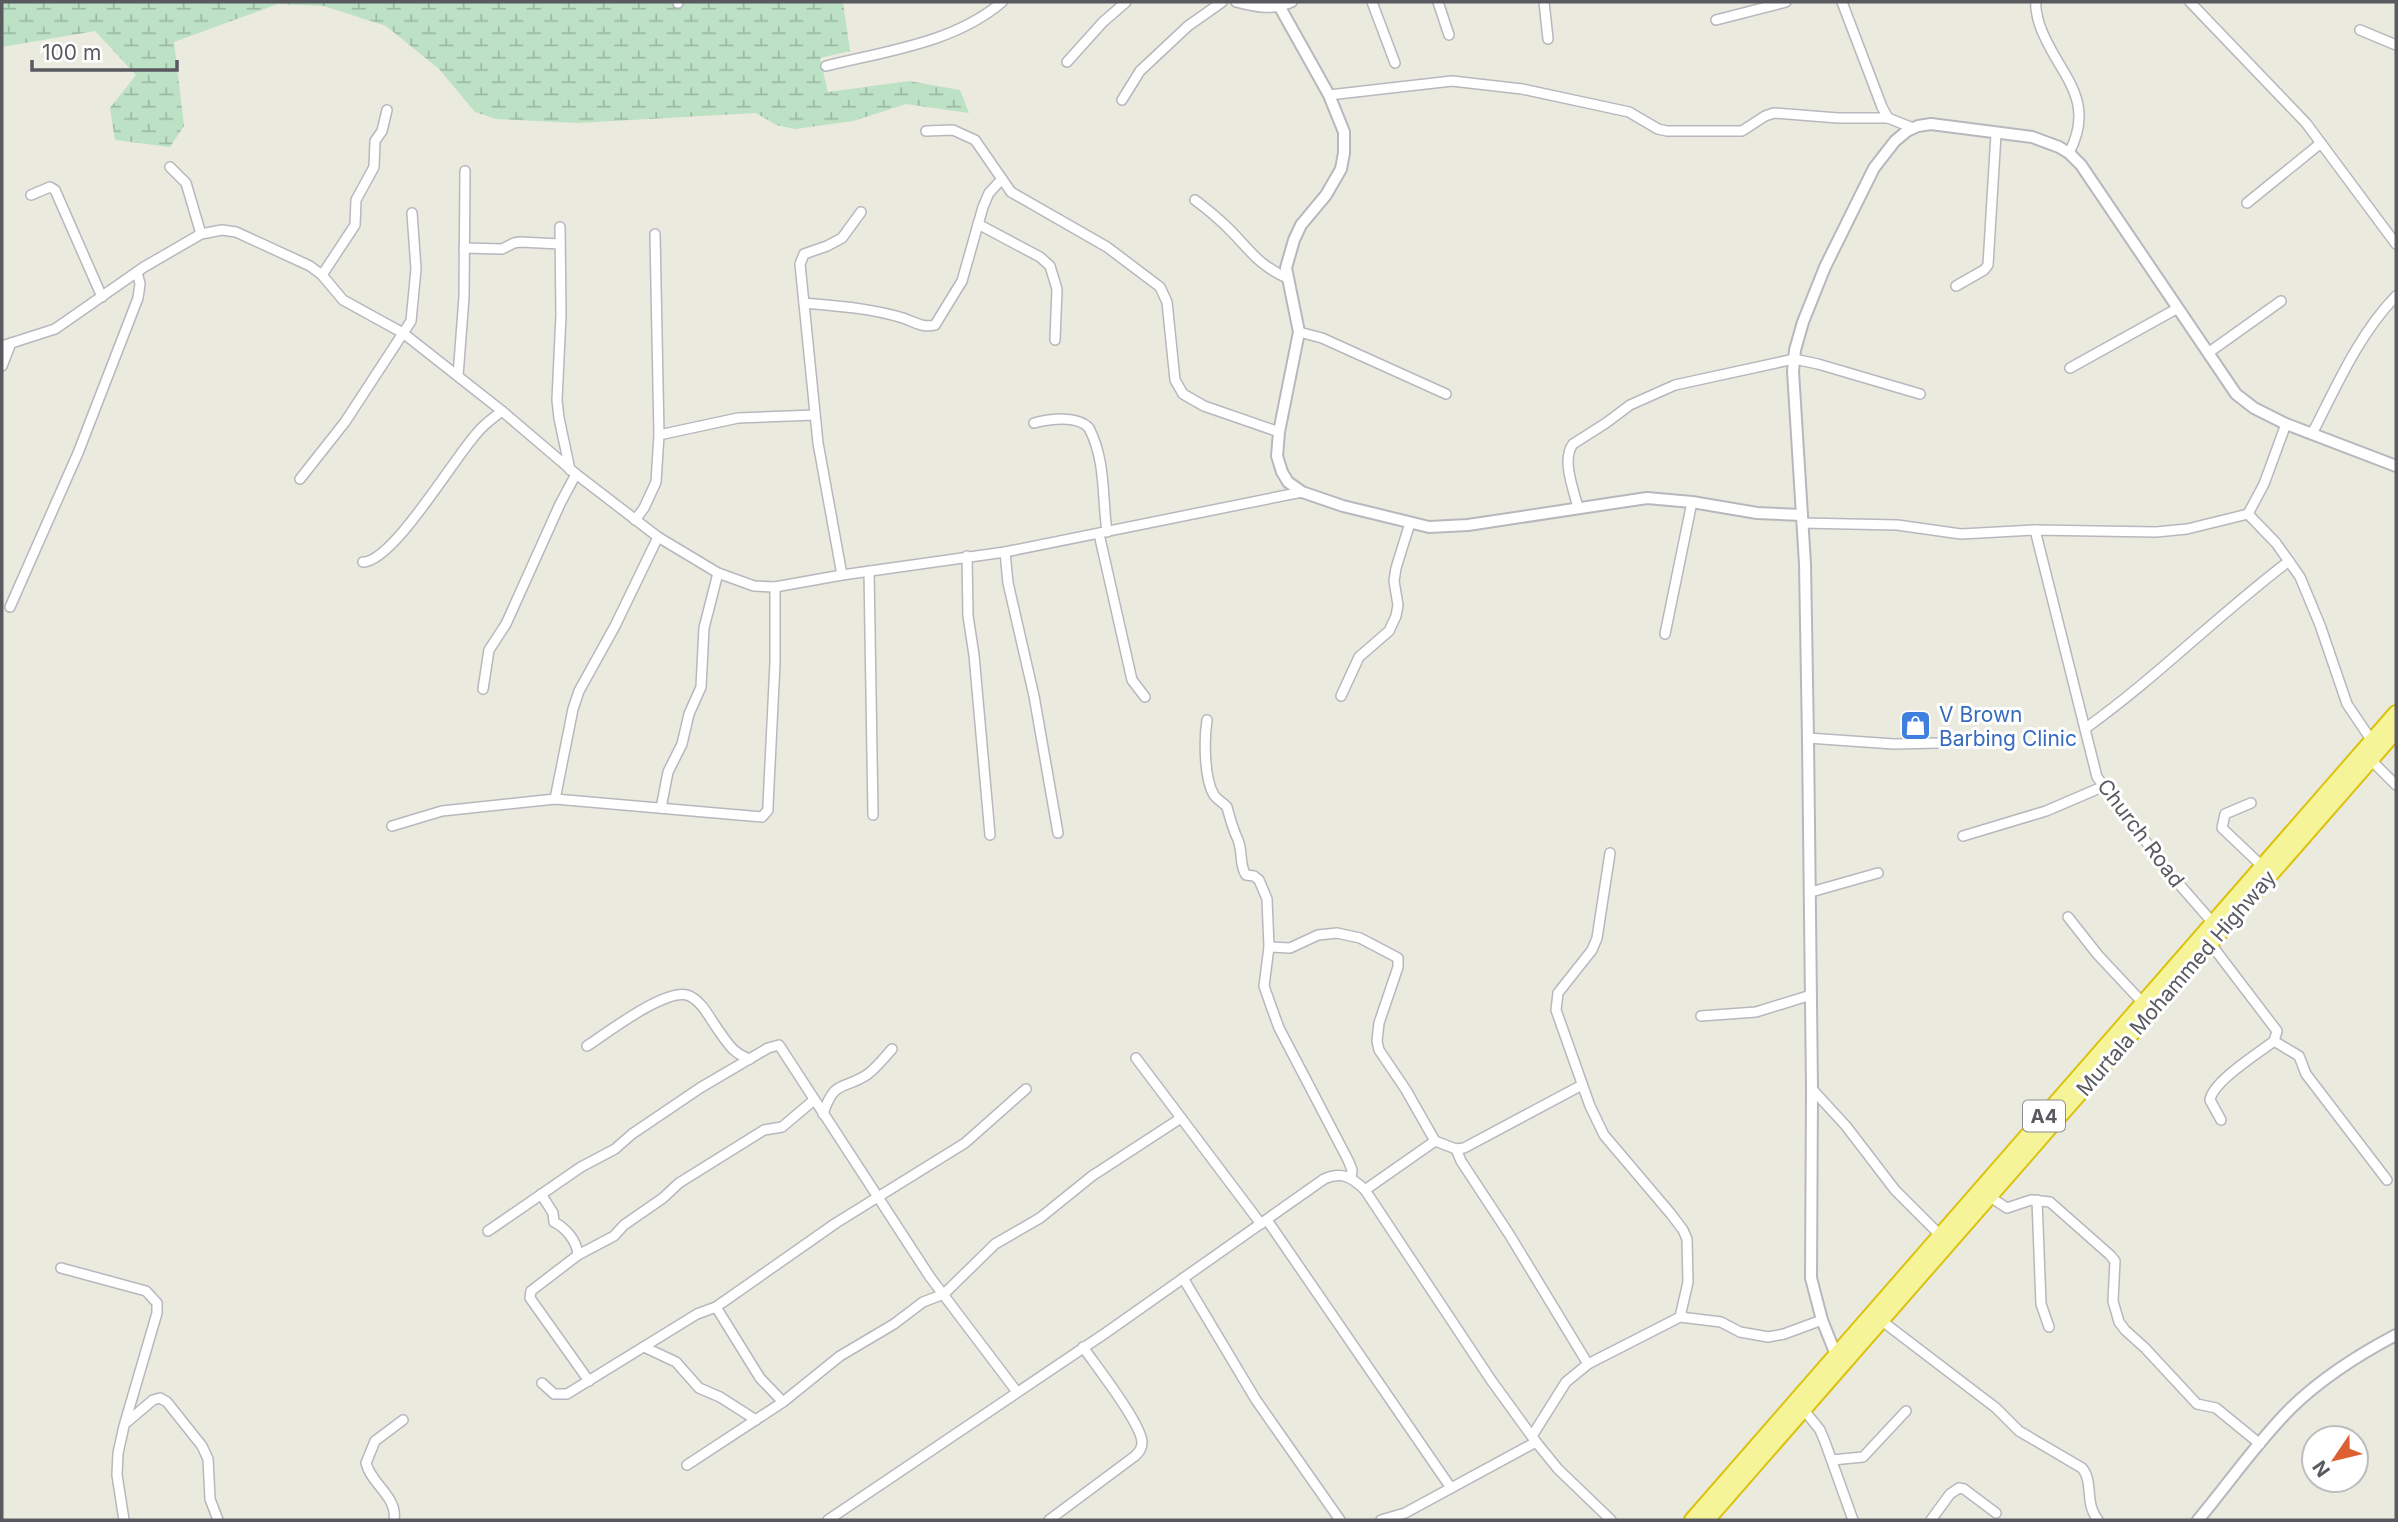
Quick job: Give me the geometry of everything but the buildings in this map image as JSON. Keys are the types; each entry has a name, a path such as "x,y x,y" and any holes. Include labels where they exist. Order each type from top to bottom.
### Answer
{"highway":[{"name":"A4","path":"1692,1520 1741,1473 1836,1355 2396,713"},
{"name":"Murtala Mohammed Highway","path":"1707,1520 1741,1473 1804,1410 2396,731"}],"street":[{"path":"826,66 951,34 978,20 1002,2"},
{"path":"1067,62 1103,22 1126,2"},
{"path":"1122,100 1140,71 1188,26 1222,2"},
{"path":"1236,2 1254,7 1283,4 1329,95 1344,132 1343,162 1326,195 1301,225 1288,256 1287,278 1299,332 1279,432 1277,456 1288,482 1302,492 1343,506 1429,527 1468,525 1647,498 1802,519 1897,525 1961,534 2035,530 2156,532 2188,529 2248,514 2264,484 2286,424"},
{"path":"1372,2 1395,63"},
{"path":"1438,2 1449,34"},
{"path":"1544,2 1548,39"},
{"path":"1716,20 1786,2"},
{"path":"1842,2 1888,118"},
{"path":"2036,2 2035,8 2042,32 2068,77 2076,98 2079,130 2069,153"},
{"path":"2190,2 2275,88 2321,143 2396,244"},
{"path":"2360,30 2396,45"},
{"path":"1329,95 1452,81 1522,89 1629,112 1658,129 1667,131 1742,131 1774,113 1838,118 1888,118 1913,128"},
{"path":"322,275 355,225 356,200 374,167 375,141 382,131 387,110"},
{"path":"1836,1355 1822,1320 1811,1278 1811,892 1808,738 1802,519 1793,382 1794,359 1803,322 1825,267 1874,168 1895,141 1913,128 1931,124 2032,137 2069,153 2104,198 2229,385 2244,401 2286,424 2396,466"},
{"path":"926,131 953,130 975,140 1018,197 1107,247 1160,288 1167,302 1175,380 1183,394 1204,407 1279,432"},
{"path":"1956,286 1988,265 1996,134"},
{"path":"2248,203 2321,143"},
{"path":"170,167 186,183 201,234"},
{"path":"458,376 464,298 465,171"},
{"path":"804,303 855,307 883,312 926,327 935,325 962,281 989,193 1002,179"},
{"path":"31,195 50,187 55,190 102,297"},
{"path":"1195,200 1230,230 1257,261 1287,278"},
{"path":"842,575 818,443 800,264 804,254 842,238 861,212"},
{"path":"300,479 345,422 413,314 416,269 412,213"},
{"path":"978,224 1040,257 1049,266 1057,289 1055,340"},
{"path":"483,689 489,650 506,624 573,472 558,418 557,400 562,315 561,227"},
{"path":"2,366 6,345 55,329 137,272 201,234 222,230 236,232 293,257 322,275 343,300 403,333 502,411 573,472 658,537 718,573 754,586 775,587 967,555 1005,552 1302,492"},
{"path":"635,520 645,508 656,482 659,435 655,234"},
{"path":"464,248 502,249 520,242 560,244"},
{"path":"9,607 78,453 138,298 140,284 137,272"},
{"path":"2312,434 2348,364 2396,296"},
{"path":"2208,353 2281,301"},
{"path":"2070,368 2178,308"},
{"path":"1299,332 1322,338 1446,394"},
{"path":"1578,508 1568,461 1569,449 1620,411 1675,385 1794,359 1920,394"},
{"path":"363,562 374,560 402,532 478,431 502,411"},
{"path":"659,435 738,418 815,415"},
{"path":"1034,423 1071,420 1084,423 1089,428 1103,473 1103,533 1132,680 1145,696"},
{"path":"1665,634 1692,502"},
{"path":"2248,514 2276,543 2300,577 2347,704 2372,741"},
{"path":"1341,696 1359,657 1389,631 1396,616 1398,605 1394,581 1410,523"},
{"name":"Church Road","path":"2035,530 2094,769 2102,787 2213,923"},
{"path":"555,799 579,691 615,626 658,537"},
{"path":"1005,552 1008,583 1034,695 1058,833"},
{"path":"967,555 968,616 990,835"},
{"path":"2086,728 2141,687 2241,597 2289,561"},
{"path":"869,571 873,814"},
{"path":"661,808 668,772 682,744 689,714 701,687 704,628 718,573"},
{"path":"391,826 442,811 555,799 759,818 766,814 775,663 775,587"},
{"path":"1208,720 1204,738 1212,792 1227,807 1233,831 1239,841 1244,873 1254,876 1264,889 1269,926 1264,986 1279,1028 1348,1160 1352,1170 1351,1178"},
{"path":"1808,738 1894,744 1937,743"},
{"path":"2371,760 2396,785"},
{"path":"1963,836 2046,811 2102,787"},
{"path":"2251,803 2225,814 2222,828 2262,866"},
{"path":"1610,853 1597,938 1592,950 1563,985 1556,1001 1556,1010 1582,1084 1604,1135 1683,1230 1688,1252 1688,1282 1680,1317"},
{"path":"1811,892 1878,873"},
{"path":"2068,917 2143,1003"},
{"path":"1269,947 1290,948 1318,935 1337,933 1360,938 1398,958 1398,967 1377,1041 1383,1057 1406,1090 1434,1141 1456,1149 1465,1148 1582,1084"},
{"path":"2210,943 2274,1025 2277,1037 2212,1093 2210,1100 2221,1120"},
{"path":"587,1046 661,1000 685,995 703,1008 734,1052 750,1059"},
{"path":"1701,1016 1755,1012 1811,995"},
{"path":"2274,1041 2299,1056 2306,1074 2387,1180"},
{"path":"488,1231 581,1167 615,1149 632,1134 700,1088 779,1045 930,1277 1017,1392"},
{"path":"823,1114 834,1090 869,1073 892,1049"},
{"path":"1136,1058 1264,1222 1451,1488"},
{"path":"542,1383 559,1395 589,1381 696,1314 716,1307 876,1197 976,1134 1026,1089"},
{"path":"1812,1089 1846,1126 1895,1190 1940,1235"},
{"path":"589,1381 529,1295 535,1286 578,1255 614,1236 619,1229 663,1198 679,1183 764,1130 782,1127 814,1100"},
{"path":"687,1465 783,1402 840,1356 894,1324 923,1302 944,1294 995,1244 1040,1218 1099,1171 1181,1118"},
{"path":"1365,1190 1434,1141"},
{"path":"1456,1149 1588,1364"},
{"path":"828,1520 1333,1175 1340,1174 1351,1178 1365,1190 1491,1380 1534,1439 1558,1469 1611,1520"},
{"path":"541,1194 553,1213 554,1222 561,1225 575,1243 578,1255"},
{"path":"1990,1197 2007,1208 2026,1200 2056,1205 2113,1258 2113,1301 2119,1322 2125,1330 2146,1348 2197,1404 2216,1408 2260,1444"},
{"path":"2037,1200 2041,1304 2049,1327"},
{"path":"61,1268 146,1291 157,1303 157,1313 118,1453 117,1475 124,1520"},
{"path":"1183,1278 1256,1400 1340,1520"},
{"path":"716,1307 760,1378 783,1402"},
{"path":"1381,1520 1405,1513 1534,1439 1566,1382 1588,1364 1680,1317 1721,1322 1740,1332 1768,1337 1822,1320"},
{"path":"1882,1321 1996,1408 2019,1431 2082,1468 2087,1474 2089,1505 2098,1520"},
{"path":"2199,1520 2260,1444 2306,1394 2337,1369 2396,1335"},
{"path":"644,1347 676,1363 699,1388 720,1397 756,1420"},
{"path":"1048,1520 1135,1457 1141,1448 1142,1439 1136,1425 1083,1348"},
{"path":"126,1423 153,1401 160,1398 167,1402 202,1446 208,1459 210,1499 218,1520"},
{"path":"1804,1410 1820,1430 1853,1520"},
{"path":"1832,1460 1863,1457 1906,1411"},
{"path":"394,1520 395,1509 369,1472 366,1463 375,1441 403,1419"},
{"path":"1930,1520 1950,1494 1959,1488 1996,1513"}],"green space":[{"path":"2,2 843,2 850,51 820,58 828,92 909,81 960,90 969,113 906,104 853,121 795,129 776,125 756,113 577,123 496,119 475,112 439,69 386,26 324,6 278,4 174,42 184,126 170,147 115,140 110,108 136,75 95,31 2,47"}],"place":[{"name":"V Brown Barbing Clinic","path":"1916,726"}]}
